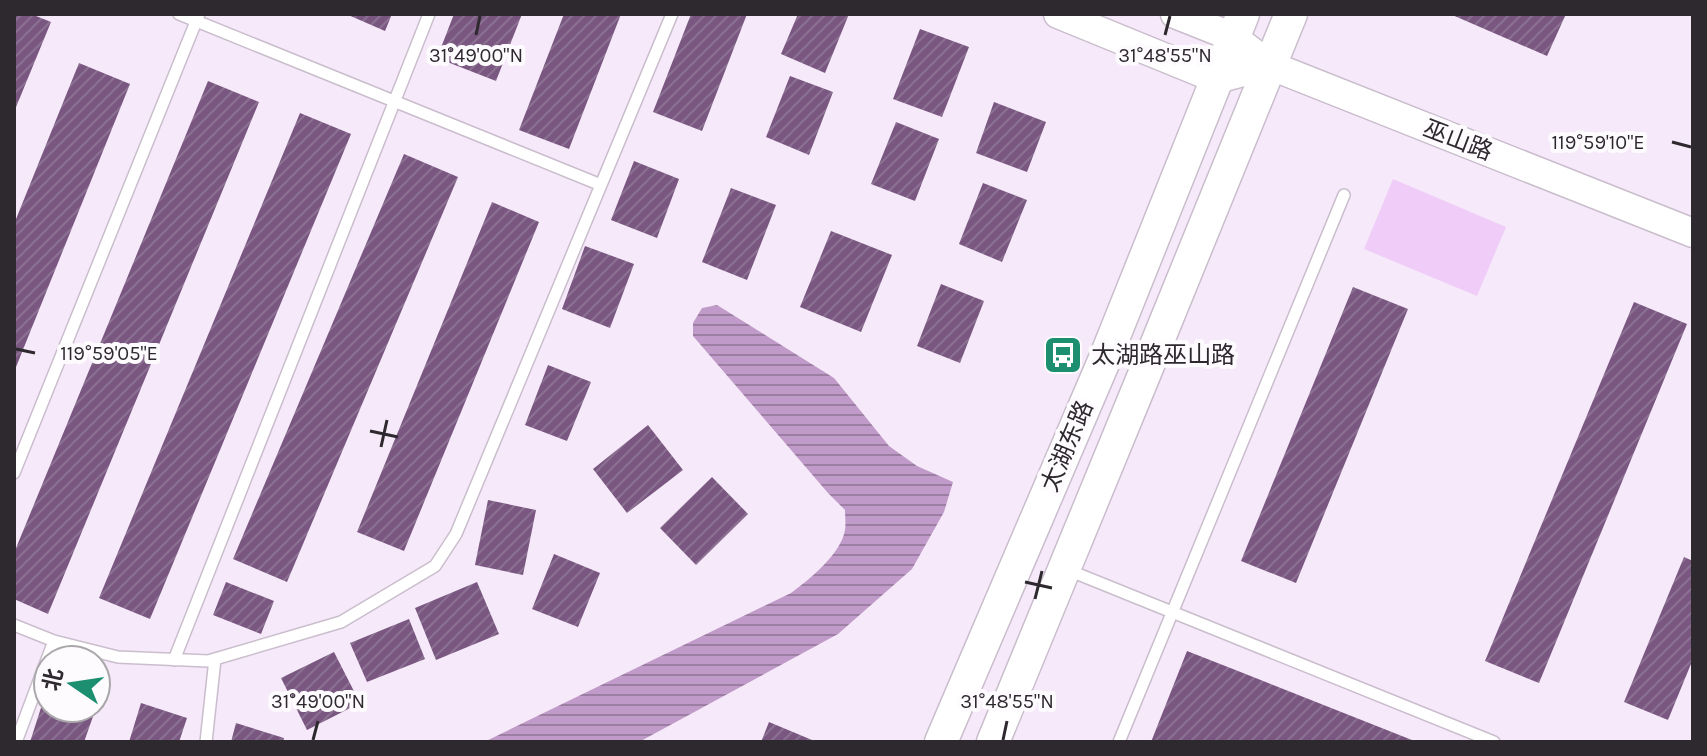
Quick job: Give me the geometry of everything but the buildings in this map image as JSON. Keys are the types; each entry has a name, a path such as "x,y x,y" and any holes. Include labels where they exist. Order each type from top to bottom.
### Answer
{"main road":[{"name":"太湖东路","path":"993,742 1291,14"},
{"name":"太湖东路","path":"941,742 1104,361 1238,26"}],"street":[{"path":"1058,14 1217,79 1269,65"},
{"name":"巫山路","path":"1175,14 1238,26 1269,65 1693,233"}],"lane":[{"path":"179,14 197,17 601,185"},
{"path":"174,660 429,14"},
{"path":"14,625 54,641 118,657 208,661 341,622 435,566 456,534 672,14"},
{"path":"14,473 197,17"},
{"path":"1119,742 1344,195"},
{"path":"1065,568 1494,742"},
{"path":"16,742 54,641"},
{"path":"206,742 215,659"}],"shaded area":[{"path":"1393,179 1506,227 1477,296 1364,249"},
{"path":"717,305 834,378 889,446 917,466 953,482 944,512 912,569 838,634 639,742 484,742 791,593 838,548 845,530 845,510 693,336 693,323 702,308"}],"place":[{"name":"太湖路巫山路","path":"1063,355"}]}
